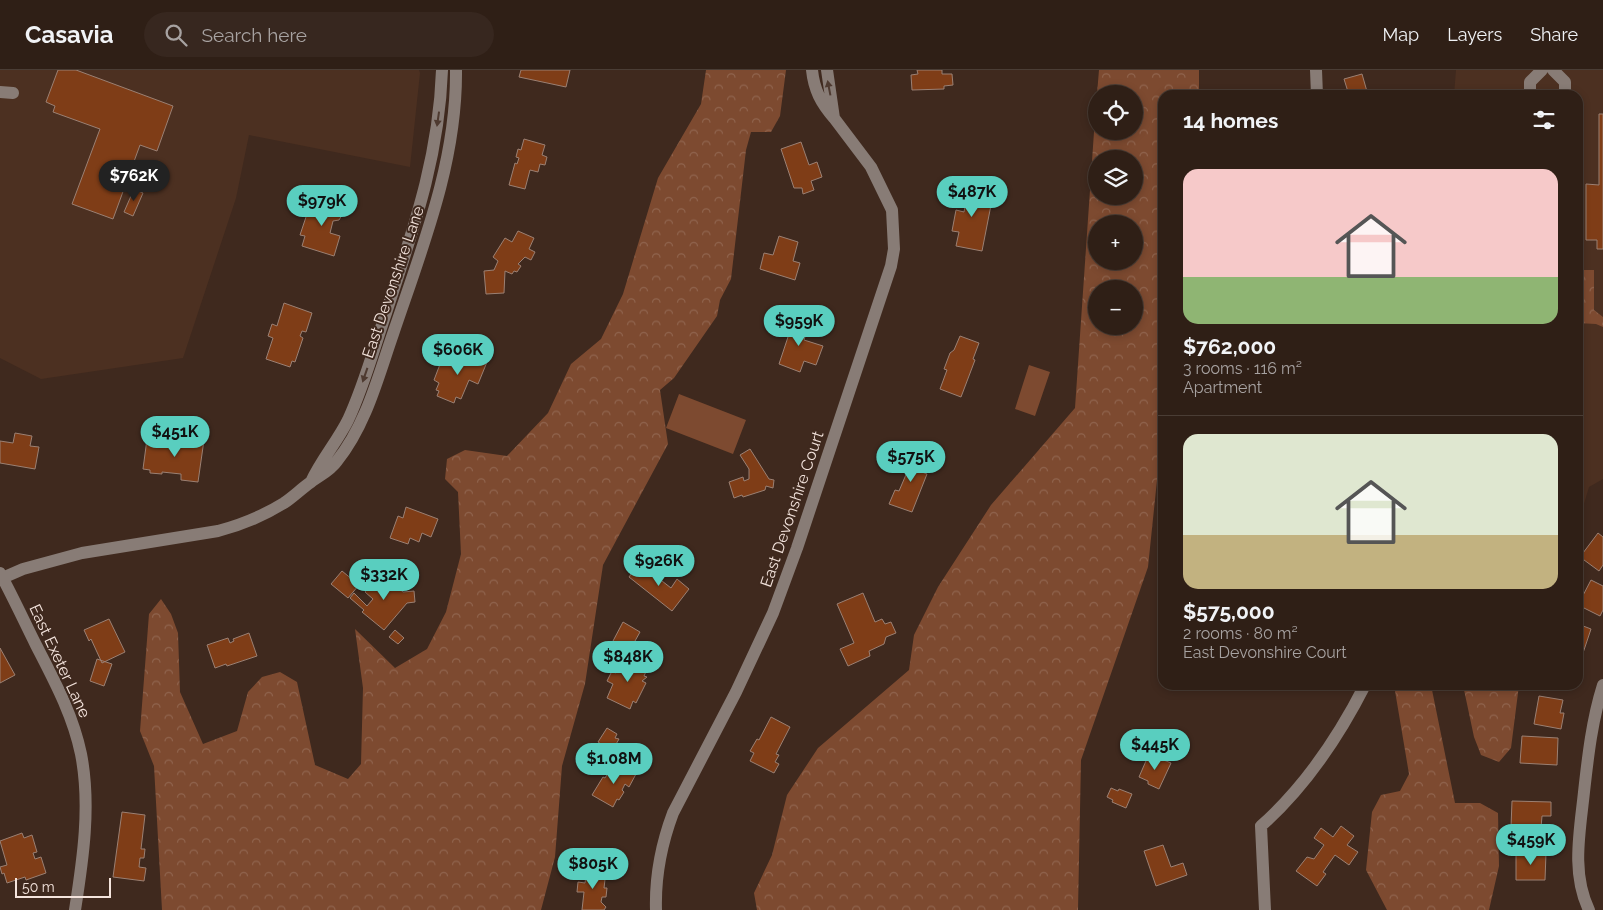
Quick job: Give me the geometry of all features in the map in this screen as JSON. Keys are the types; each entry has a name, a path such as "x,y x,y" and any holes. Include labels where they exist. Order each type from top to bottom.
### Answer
{"street":[{"name":"East Devonshire Lane","path":"311,482 319,465 342,432 353,407 413,231 434,153 442,70"},
{"name":"East Devonshire Lane","path":"1,577 23,568 82,553 218,531 237,526 284,503 327,472 348,446 364,415 417,264 437,197 450,137 456,70"},
{"name":"East Devonshire Court","path":"656,910 656,885 659,861 668,826 680,797 736,692 773,614 797,548 891,266 894,249 892,210 870,167 820,101 814,85 812,70"},
{"name":"East Devonshire Court","path":"827,70 834,118"},
{"path":"1316,70 1317,90"},
{"path":"1530,90 1530,82 1542,70"},
{"path":"1553,70 1565,82 1565,90"},
{"name":"East Exeter Lane","path":"1,577 58,688 74,726 81,755 85,790 85,831 82,871 75,910"},
{"path":"1589,910 1579,878 1578,844 1590,737 1603,685"},
{"path":"1264,910 1260,826 1295,791 1324,755 1362,690"}],"shaded area":[{"path":"0,70 419,70 410,167 249,135 236,198 183,358 41,379 0,358"},
{"path":"1456,70 1603,70 1603,479 1589,487 1583,507 1583,90 1454,90"}],"green space":[{"path":"706,70 786,70 780,116 771,132 751,132 746,150 731,279 720,300 717,316 674,378 660,390 668,444 603,565 585,684 562,766 555,857 541,910 162,910 154,766 140,731 149,614 161,599 171,614 178,633 180,692 203,744 237,731 248,692 262,677 280,672 297,682 315,765 348,779 361,764 363,688 355,629 395,668 427,649 446,612 461,554 458,492 445,479 447,459 465,450 507,456 548,413 571,364 601,339 623,294 658,178 701,104"},
{"path":"1099,70 1199,70 1199,90 1158,90 1158,471 1148,567 1081,760 1078,910 757,910 754,893 772,855 787,795 818,748 909,670 914,635 938,587 991,505 1075,408 1088,219 1088,270 1143,270 1143,215 1088,215 1089,205 1143,205 1143,150 1093,150 1093,140 1143,140 1143,85 1098,85"},
{"path":"1583,270 1594,270 1594,310 1603,317 1603,327 1596,324 1583,323"},
{"path":"1029,365 1050,372 1035,416 1015,409"},
{"path":"679,394 746,420 733,454 666,428"},
{"path":"1395,690 1432,690 1455,803 1480,803 1498,813 1499,866 1489,910 1387,910 1366,870 1372,812 1381,795 1400,791 1409,774"},
{"path":"1464,690 1518,690 1511,748 1499,762 1481,755 1474,737"}],"building":[{"path":"58,70 76,70 173,106 157,151 140,145 113,219 72,204 100,129 53,112 55,106 46,102"},
{"path":"521,70 570,70 566,87 519,77"},
{"path":"917,70 942,70 942,74 952,74 953,85 944,86 944,89 912,90 911,75 918,74"},
{"path":"1362,74 1367,90 1347,90 1344,79"},
{"path":"1599,114 1603,114 1603,249 1597,249 1597,240 1586,240 1586,184 1599,185"},
{"path":"524,139 545,145 542,155 547,157 545,165 540,164 538,172 530,170 525,189 509,185 515,163 517,164 519,158 516,157 518,149 521,150"},
{"path":"801,142 809,165 817,162 822,177 811,181 814,190 803,194 802,188 794,188 781,149"},
{"path":"973,180 991,205 982,251 956,246 959,232 952,231 956,210 964,212 966,201 958,190"},
{"path":"134,189 143,193 133,216 124,212"},
{"path":"317,197 342,204 340,210 342,215 339,220 333,221 330,233 340,236 334,256 302,246 305,236 300,235 307,214 311,216"},
{"path":"518,231 534,238 529,249 535,252 531,260 525,257 518,264 521,266 517,272 514,271 512,274 505,271 504,293 486,294 484,271 494,270 498,261 493,257 505,238 512,242"},
{"path":"779,236 798,242 793,261 800,263 795,280 760,269 764,253 773,255"},
{"path":"284,303 312,313 306,332 302,331 300,336 303,338 295,362 292,361 290,367 266,359 273,338 268,336 272,324 277,326"},
{"path":"788,318 809,325 804,340 823,346 816,365 804,361 800,372 779,364 788,337 782,335"},
{"path":"960,336 979,343 973,359 975,360 961,397 940,389 947,370 944,369 950,353 954,350"},
{"path":"459,354 467,357 469,354 487,362 478,384 469,380 461,399 456,397 454,403 437,396 439,391 436,390 439,383 434,380 442,359 454,364"},
{"path":"15,433 32,436 30,446 39,447 35,469 0,463 0,441 13,443"},
{"path":"183,438 204,440 198,482 181,480 181,474 150,473 150,470 143,469 147,439 183,444"},
{"path":"750,449 769,479 774,480 773,488 766,486 765,490 734,498 729,482 743,477 744,481 749,479 749,469 740,455"},
{"path":"912,450 928,457 922,472 927,474 912,512 889,504 895,490 899,491 908,470 905,469"},
{"path":"406,507 438,519 431,537 422,533 419,542 410,538 408,544 390,538 398,516 403,518"},
{"path":"1598,533 1603,537 1603,565 1599,571 1583,559 1583,553"},
{"path":"639,563 671,588 677,579 689,589 672,611 629,577"},
{"path":"342,571 359,585 348,598 331,584"},
{"path":"381,573 403,592 414,591 415,602 407,603 384,630 362,612 364,610 350,598 354,593 367,606 373,599 365,592"},
{"path":"1591,580 1603,586 1603,610 1600,616 1583,608 1583,595"},
{"path":"863,593 875,622 882,619 885,624 891,622 896,633 886,637 884,644 869,651 870,656 848,666 840,649 854,643 837,604"},
{"path":"109,619 125,652 102,663 91,639 89,641 84,630"},
{"path":"623,622 640,632 630,650 613,641"},
{"path":"1583,626 1591,629 1583,653"},
{"path":"395,630 404,638 398,644 389,637"},
{"path":"249,633 257,656 215,668 207,645 228,638 230,643 234,641 233,639"},
{"path":"0,648 15,675 0,683"},
{"path":"97,659 112,664 104,686 90,681"},
{"path":"629,659 635,662 637,659 649,665 644,676 647,677 642,681 646,683 636,703 633,701 630,709 607,698 613,684 607,681 612,671 616,673 622,662 626,664"},
{"path":"1539,696 1563,700 1560,713 1564,713 1561,729 1534,724"},
{"path":"771,717 790,727 776,754 779,755 775,762 779,764 774,773 750,761 754,753 750,751 757,739 759,740"},
{"path":"607,728 617,734 615,738 619,739 615,746 612,745 609,749 598,742"},
{"path":"1522,736 1558,738 1557,765 1520,763"},
{"path":"1149,754 1171,763 1159,789 1139,777"},
{"path":"616,763 636,774 629,787 625,784 622,790 624,792 619,800 617,799 613,807 592,795 603,777 605,778 611,768 614,770"},
{"path":"1111,788 1132,794 1126,808 1112,802 1113,800 1107,797"},
{"path":"1512,801 1551,802 1551,816 1542,816 1541,828 1511,827"},
{"path":"122,812 145,815 141,849 145,849 144,858 140,858 139,867 146,868 144,881 113,877"},
{"path":"1341,826 1354,836 1347,845 1358,852 1349,865 1335,855 1323,872 1326,874 1317,886 1296,871 1307,857 1314,859 1324,845 1314,838 1321,828 1333,837"},
{"path":"22,833 24,838 32,835 37,852 33,853 35,859 41,857 46,873 26,880 25,877 7,883 0,867 7,865 0,841"},
{"path":"1163,845 1171,867 1183,863 1187,875 1156,886 1144,851"},
{"path":"1516,853 1546,853 1545,880 1516,880"},
{"path":"587,869 606,871 604,888 607,888 606,897 602,897 601,902 606,907 604,910 582,910 584,892 577,892 578,882 585,883"}]}
